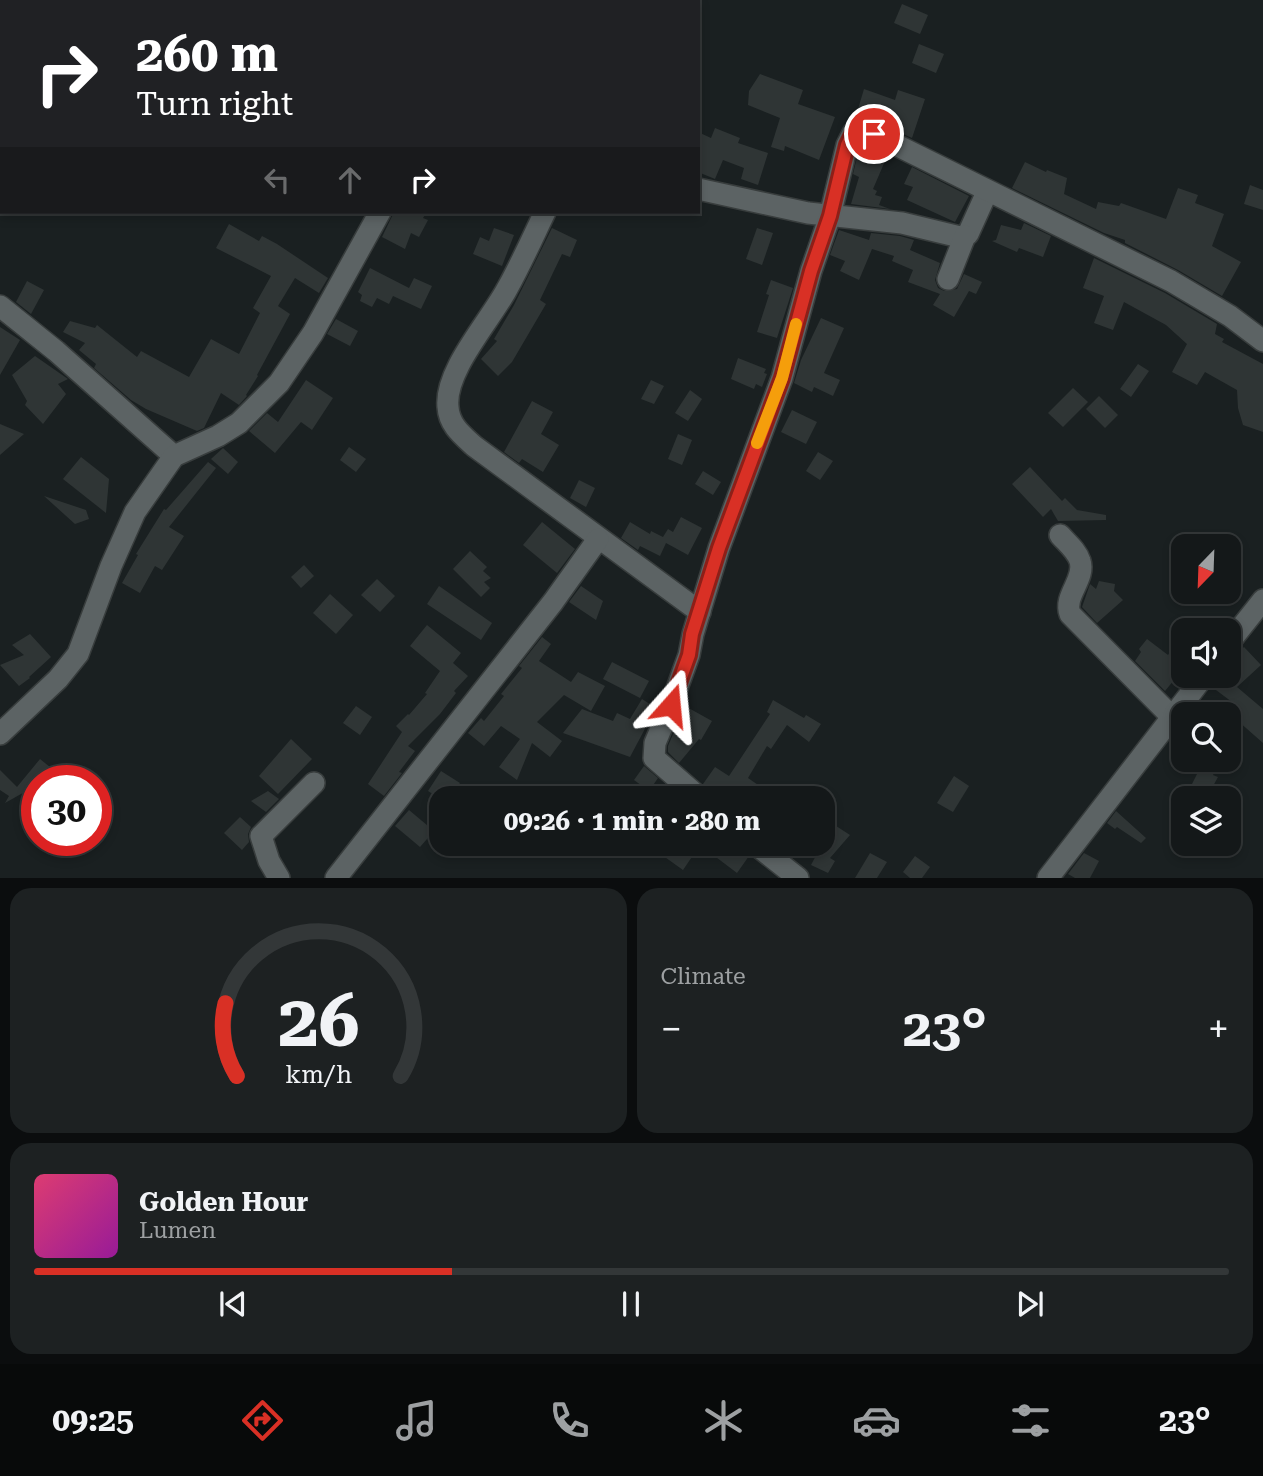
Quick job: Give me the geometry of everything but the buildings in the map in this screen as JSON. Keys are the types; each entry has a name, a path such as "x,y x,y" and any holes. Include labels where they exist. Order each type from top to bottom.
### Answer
{"street":[{"path":"686,786 654,758 653,751 678,687 719,548 782,378 811,271 830,216 847,145 853,133 859,131 880,136 987,192 1171,281 1230,316 1263,341"},
{"path":"700,190 830,216 902,223 965,236"},
{"path":"948,279 987,192"},
{"path":"0,734 58,679 78,654 111,566 135,512 174,456 239,423 279,383 313,333 379,214"},
{"path":"544,214 507,290 458,368 450,387 447,406 451,422 474,446 700,612"},
{"path":"0,306 56,351 174,456"},
{"path":"1060,535 1080,560 1081,568 1067,607 1070,614 1171,716"},
{"path":"336,877 553,602 598,539"},
{"path":"1241,628 1263,600"},
{"path":"1184,702 1195,688"},
{"path":"1048,877 1171,718"},
{"path":"279,877 269,861 261,836 314,783"},
{"path":"770,856 797,877"}],"slow traffic":[{"path":"757,443 782,378 796,324"}],"route":[{"path":"671,705 689,655 692,634 719,548 782,378 811,271 830,216 849,139 853,133 862,131 874,134"}]}
